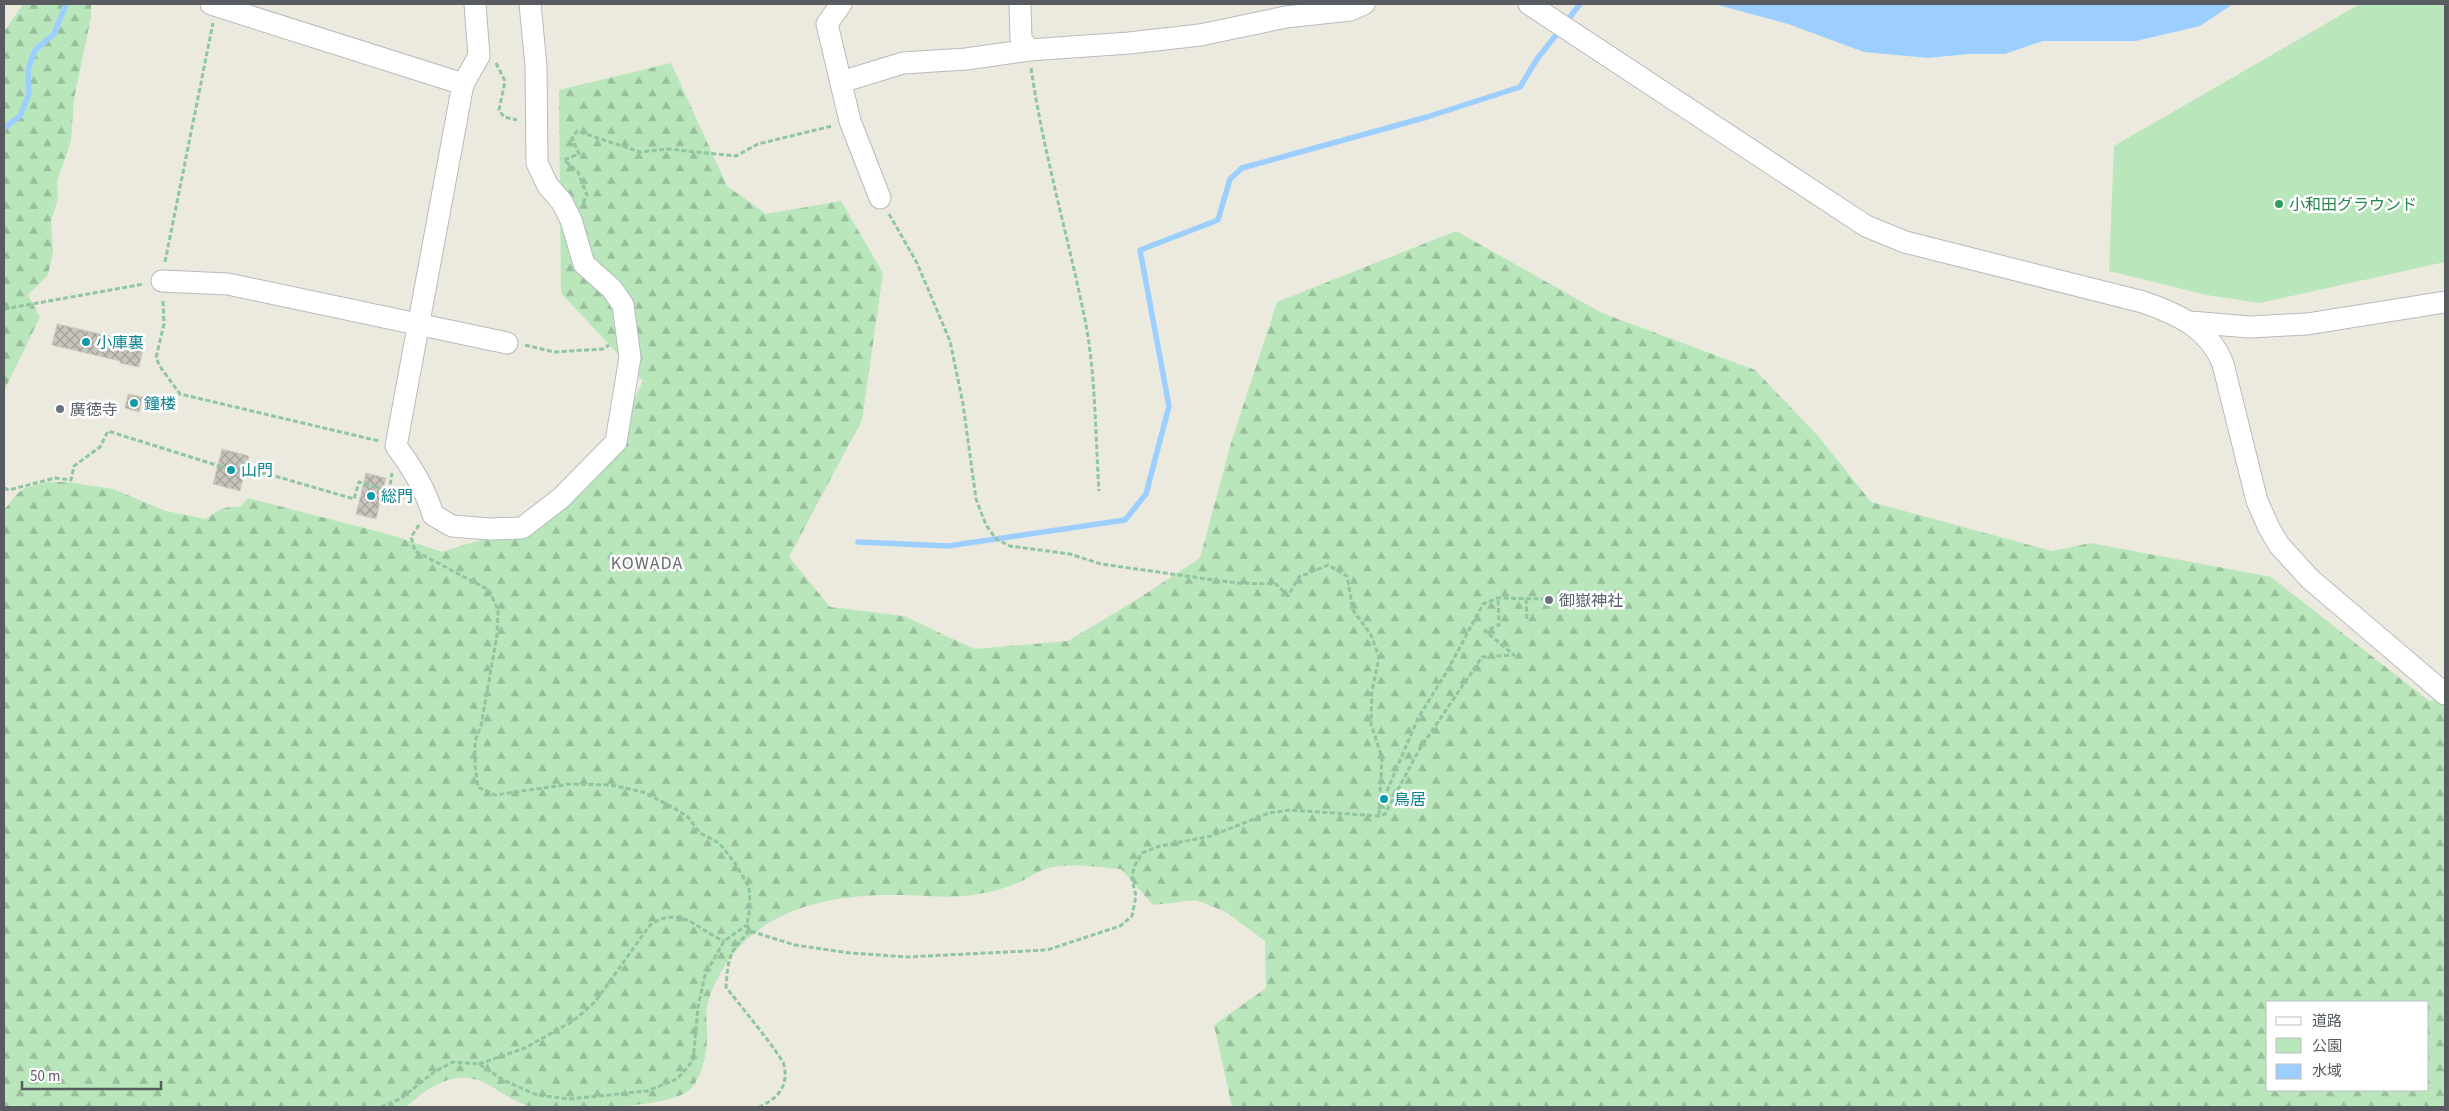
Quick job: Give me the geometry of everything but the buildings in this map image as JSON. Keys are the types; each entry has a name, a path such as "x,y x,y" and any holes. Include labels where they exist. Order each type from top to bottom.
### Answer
{"street":[{"path":"475,4 479,56 464,84 418,322 388,443 408,463 431,510 452,526 490,529 522,528 561,498 616,442 630,357 623,305 612,289 584,264 571,220 562,202 548,186 537,163 536,66 530,4"},
{"path":"842,4 827,24 850,121 880,198"},
{"path":"1020,4 1021,39 1029,50"},
{"path":"841,82 903,62 966,59 1029,50 1130,43 1200,35 1286,16 1350,10 1364,4"},
{"path":"1529,4 1866,226 1913,244 2143,302 2189,322 2209,338 2220,355 2258,501 2269,528 2280,545 2310,579 2445,694"},
{"path":"214,5 464,84"},
{"path":"162,281 228,284 508,342"},
{"path":"2189,322 2249,327 2307,324 2445,302"}],"path":[{"path":"214,5 162,281 164,324 156,358 180,394 388,443"},
{"path":"1029,50 1038,114 1084,312 1097,418 1100,491"},
{"path":"479,56 491,56 505,81 499,110 504,117 518,120 527,118 537,122"},
{"path":"562,202 574,207 583,204 587,195 578,172 564,160 579,154 572,138 577,131 640,152 668,149 736,156 758,144 850,121"},
{"path":"880,198 917,263 950,341 963,404 976,499 986,525 996,538 1010,546 1070,554 1102,564 1236,583 1276,584 1288,596 1299,578 1328,565 1347,576 1353,610 1371,635 1379,657 1372,691 1371,724 1382,758 1379,816"},
{"path":"4,309 162,281"},
{"path":"508,342 554,352 603,349 628,332"},
{"path":"4,488 9,490 55,478 70,480 74,466 100,447 108,431 232,470 268,474 354,499 359,482 431,510 416,526 411,537 415,551 490,590 498,610 497,635 481,726 475,741 475,766 478,787 495,795 570,784 611,785 643,792 688,817 700,833 719,843 749,887 750,907 747,925 750,931 795,945 850,953 908,956 1047,950 1120,926 1132,916 1136,896 1132,879 1134,867 1142,853 1160,846 1210,836 1269,813 1289,810 1379,816 1385,814 1419,750 1482,657 1514,655 1485,631 1499,625 1498,598"},
{"path":"1380,808 1418,718 1446,674 1483,604 1498,598 1545,599"},
{"path":"1526,599 1527,621"},
{"path":"381,1107 400,1098 434,1072 453,1062 480,1064 525,1048 573,1021 595,1002 650,925 661,918 677,915 724,941"},
{"path":"480,1064 503,1080 538,1094 569,1099 647,1091 676,1079 692,1061 698,1007 705,975 724,941 747,925"},
{"path":"750,931 735,945 728,964 726,987 784,1064 784,1083 776,1100 759,1107"}],"green space":[{"path":"23,4 91,4 91,17 74,99 71,141 57,181 58,199 51,221 53,251 48,275 28,295 40,317 4,391 4,32"},
{"name":"小和田グラウンド","path":"2360,4 2445,4 2445,262 2260,303 2207,295 2109,271 2114,146"},
{"path":"671,63 727,186 766,214 841,201 883,273 862,420 789,557 830,607 904,616 974,649 1068,641 1200,558 1231,443 1277,302 1456,231 1602,313 1755,370 1818,436 1871,502 2052,551 2091,543 2271,577 2429,701 2445,698 2445,1107 1232,1107 1214,1025 1266,988 1265,941 1226,912 1196,900 1153,905 1121,869 1075,865 1049,868 1015,884 983,893 955,897 858,896 816,904 778,918 744,942 726,964 709,998 706,1015 707,1037 702,1069 692,1088 672,1098 612,1107 530,1107 489,1085 465,1078 444,1081 424,1092 406,1107 4,1107 4,510 18,493 25,488 46,482 68,482 113,489 166,511 206,519 222,509 240,507 248,498 391,535 442,552 548,519 604,463 643,381 561,293 559,90"}],"water":[{"path":"1714,4 2233,4 2200,26 2136,41 2043,41 2005,54 1969,54 1928,58 1864,52 1788,24"}],"waterway":[{"path":"4,128 20,116 29,94 28,70 35,50 54,34 66,4"},
{"path":"1566,22 1580,4"},
{"path":"858,542 948,546 1125,520 1146,494 1169,406 1140,250 1218,220 1230,179 1242,168 1427,117 1520,87 1537,59 1560,30"}],"place":[{"name":"小和田グラウンド","path":"2279,204"},
{"name":"小庫裏","path":"86,342"},
{"name":"鐘楼","path":"134,403"},
{"name":"廣徳寺","path":"60,409"},
{"name":"山門","path":"231,470"},
{"name":"総門","path":"371,496"},
{"name":"御嶽神社","path":"1549,600"},
{"name":"鳥居","path":"1384,799"}],"district":[{"name":"KOWADA","path":"647,563"}]}
